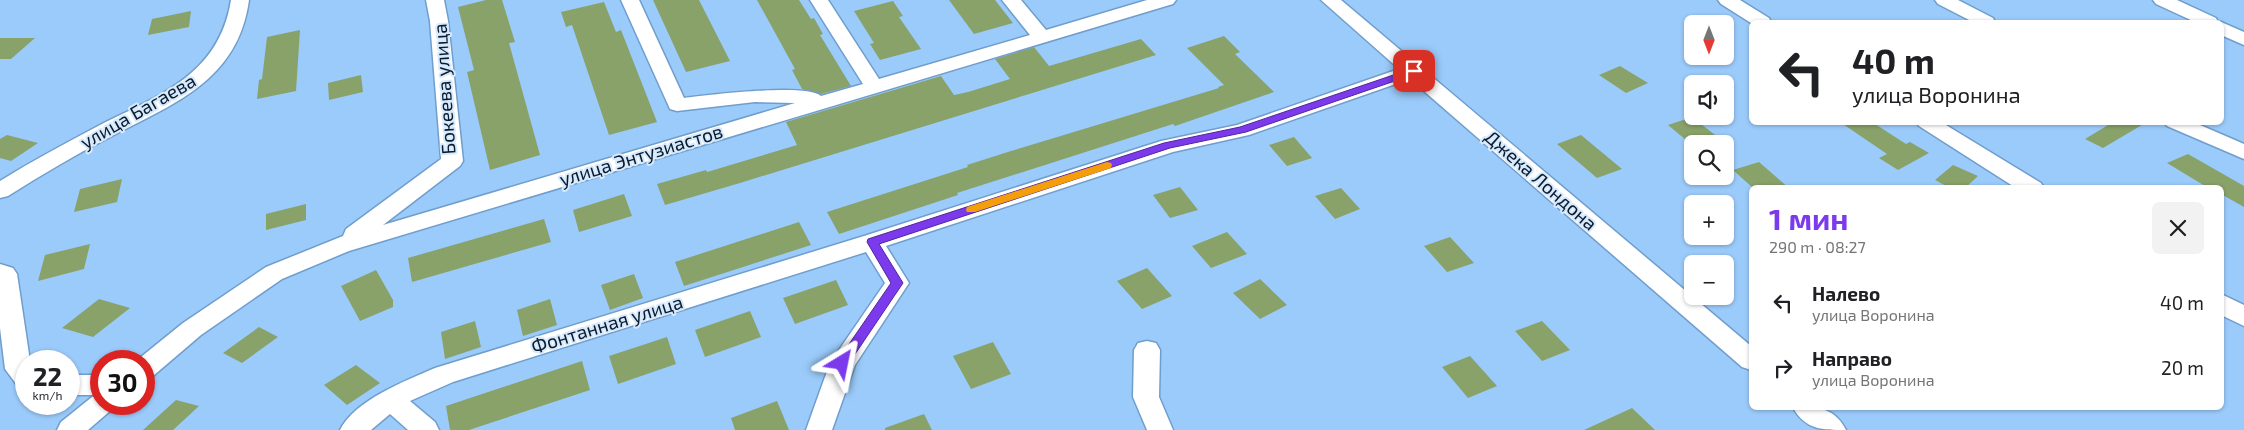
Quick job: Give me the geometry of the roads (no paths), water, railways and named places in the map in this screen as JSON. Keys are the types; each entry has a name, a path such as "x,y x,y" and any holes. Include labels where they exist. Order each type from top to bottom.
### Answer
{"street":[{"name":"улица Багаева","path":"0,191 36,168 163,102 201,76 225,48 238,19 240,0"},
{"name":"Бокеева улица","path":"341,245 452,161 439,21 435,0"},
{"path":"630,0 677,104 755,96 831,99"},
{"path":"819,0 874,86"},
{"path":"1011,0 1041,36"},
{"name":"улица Энтузиастов","path":"155,360 192,329 274,273 341,245 1166,0"},
{"name":"Джека Лондона","path":"1330,0 1749,358"},
{"path":"1727,0 1759,20"},
{"path":"1944,0 1982,20"},
{"path":"2162,0 2205,20"},
{"path":"2224,29 2244,39"},
{"name":"Фонтанная улица","path":"353,430 390,399 444,375 872,242 1168,146 1242,130 1414,71"},
{"path":"1931,125 2028,185"},
{"path":"2181,125 2244,152"},
{"path":"818,430 842,363 897,283 872,242"},
{"path":"0,272 5,274 15,350"},
{"path":"2224,305 2244,317"},
{"path":"1147,350 1146,397 1160,430"},
{"path":"390,399 426,430"},
{"path":"1808,410 1828,429"},
{"path":"70,430 90,413"}]}
